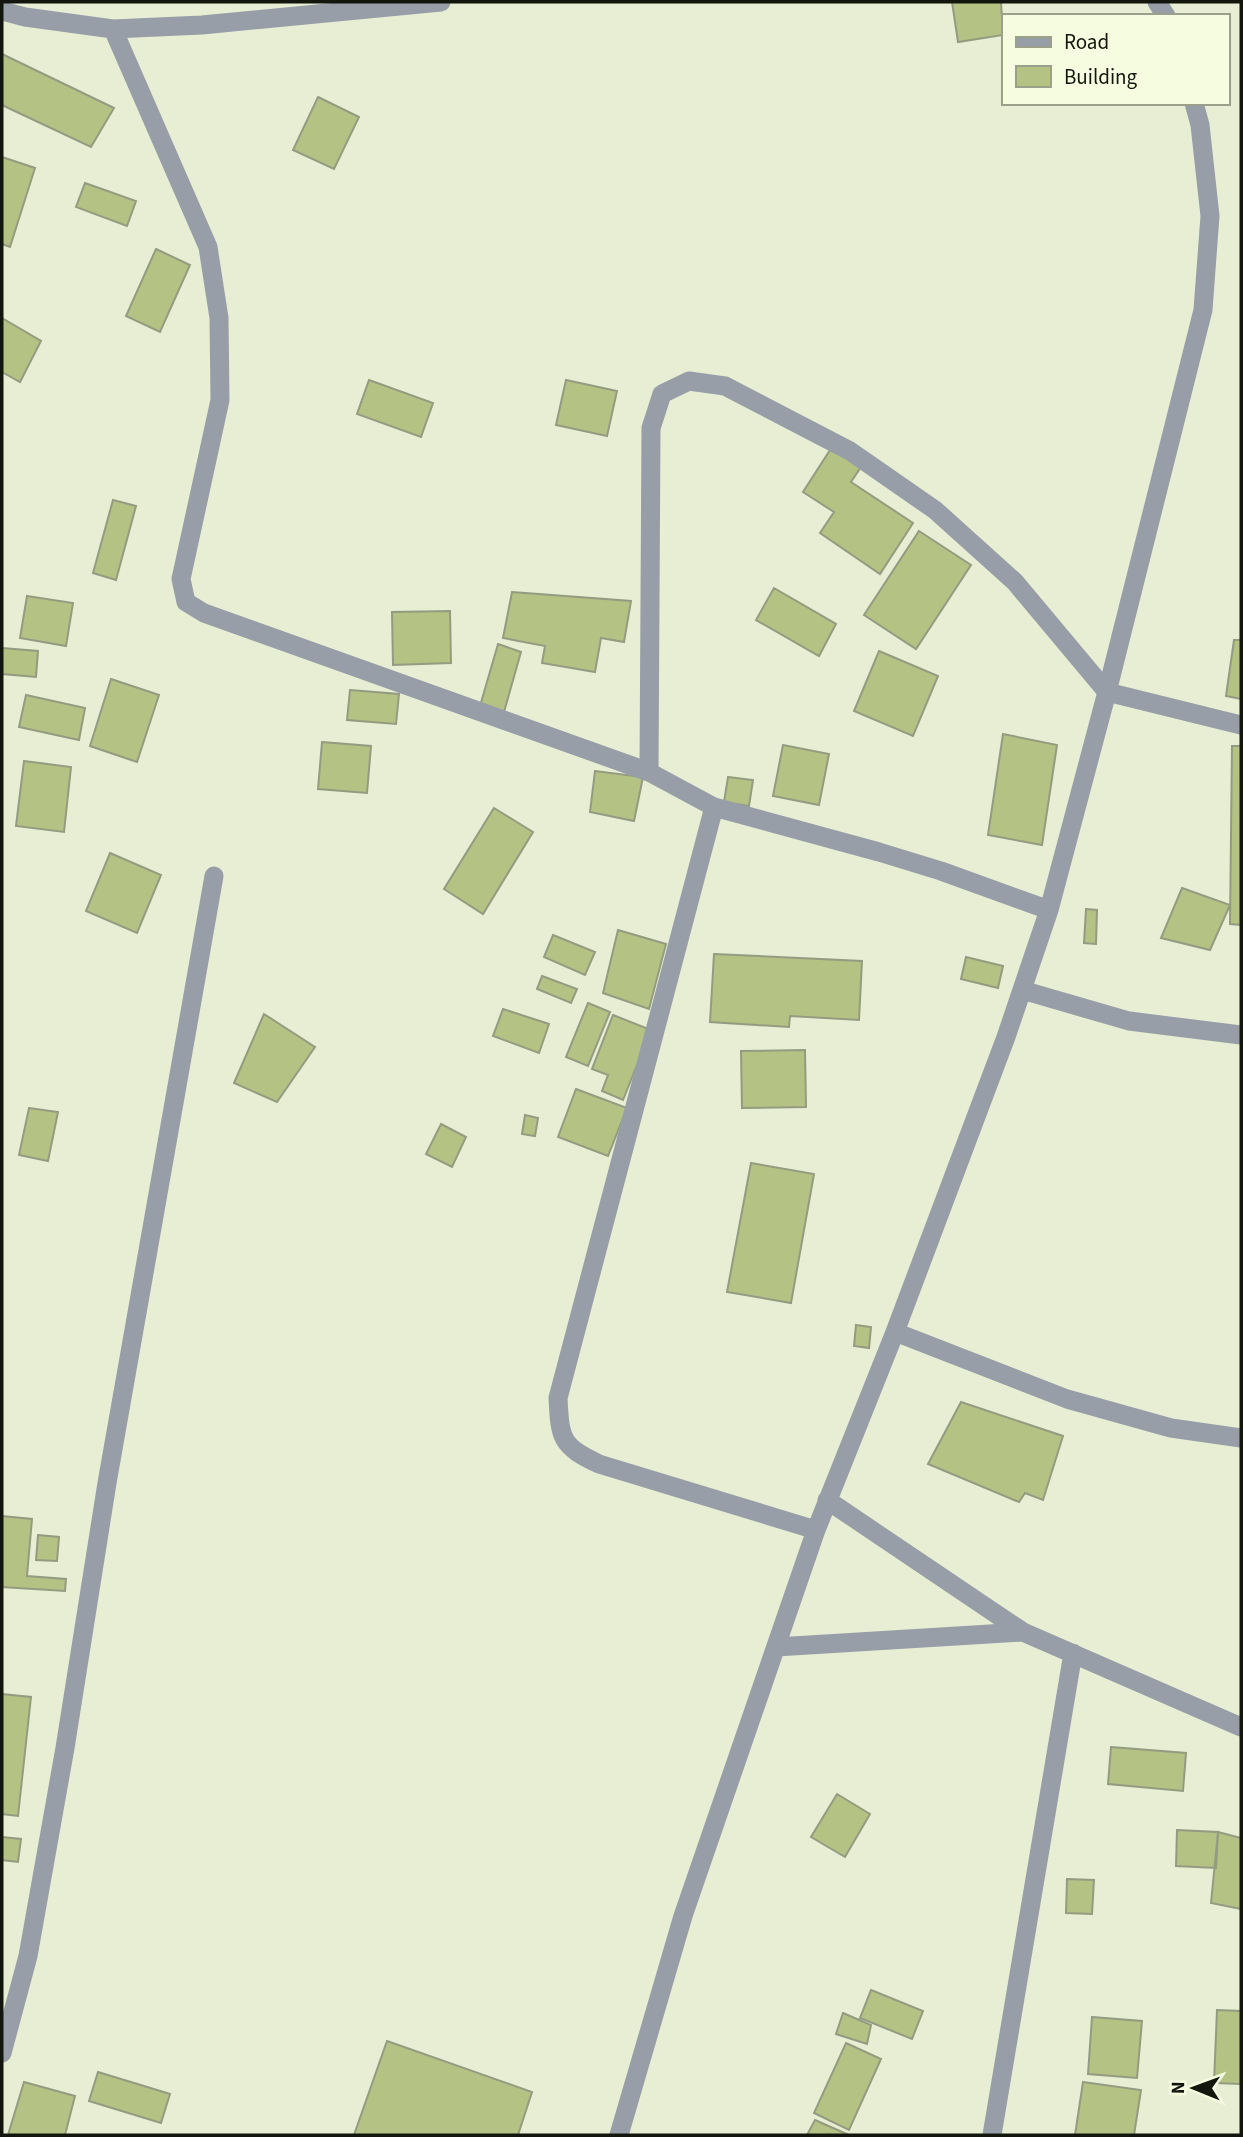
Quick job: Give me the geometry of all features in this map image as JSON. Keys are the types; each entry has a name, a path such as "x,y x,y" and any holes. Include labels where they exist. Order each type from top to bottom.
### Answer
{"street":[{"path":"2,11 25,17 113,29 201,25 440,2"},
{"path":"113,29 208,247 219,318 220,400 181,579 187,602 204,613 649,772 714,807 891,856 1048,909"},
{"path":"619,2135 683,1916 816,1530 895,1332 1001,1050 1048,909 1107,692 1203,310 1210,216 1200,125 1195,105"},
{"path":"649,772 651,428 662,394 690,380 725,386 850,451 934,510 1014,582 1107,692 1241,725"},
{"path":"714,807 558,1398 560,1432 574,1452 599,1464 816,1530"},
{"path":"2,2053 28,1956 214,876"},
{"path":"1022,990 1129,1021 1241,1035"},
{"path":"895,1332 1067,1399 1171,1428 1241,1438"},
{"path":"827,1500 1024,1632 1241,1727"},
{"path":"776,1647 1024,1632"},
{"path":"992,2135 1073,1653"}],"building":[{"path":"952,2 1001,2 1002,35 958,42"},
{"path":"2,54 114,108 91,147 2,105"},
{"path":"318,97 359,117 334,169 293,150"},
{"path":"2,157 35,168 10,247 2,244"},
{"path":"85,183 136,201 127,226 76,207"},
{"path":"156,249 190,265 160,332 126,316"},
{"path":"2,318 41,341 20,382 2,372"},
{"path":"369,380 433,403 421,437 357,414"},
{"path":"566,380 617,391 607,436 556,425"},
{"path":"832,447 861,467 851,482 913,523 880,574 820,533 834,512 803,492"},
{"path":"113,500 136,506 116,580 93,573"},
{"path":"919,531 971,565 916,649 864,615"},
{"path":"774,588 836,624 819,656 756,620"},
{"path":"512,592 631,601 624,642 601,638 595,672 542,663 545,646 503,638"},
{"path":"27,596 73,603 66,646 20,638"},
{"path":"450,611 451,663 393,665 392,612"},
{"path":"1234,640 1241,640 1241,699 1226,696"},
{"path":"498,644 521,652 504,712 480,706"},
{"path":"2,648 38,651 36,677 2,674"},
{"path":"879,651 938,676 913,736 854,711"},
{"path":"111,679 159,695 137,762 90,746"},
{"path":"350,690 399,694 396,724 347,720"},
{"path":"26,695 85,708 79,740 19,727"},
{"path":"1003,734 1057,745 1042,845 988,835"},
{"path":"322,742 371,746 367,793 318,789"},
{"path":"783,745 829,754 819,805 773,796"},
{"path":"1232,746 1241,746 1241,925 1230,924"},
{"path":"24,761 71,767 64,832 16,826"},
{"path":"595,771 643,777 634,821 590,812"},
{"path":"728,777 753,780 749,806 724,802"},
{"path":"494,808 533,832 483,914 444,889"},
{"path":"110,853 161,875 137,933 86,911"},
{"path":"1182,888 1230,905 1210,950 1161,938"},
{"path":"1086,909 1097,910 1096,944 1084,943"},
{"path":"618,930 666,944 649,1009 603,993"},
{"path":"553,935 595,952 585,975 544,957"},
{"path":"714,954 862,961 859,1020 790,1016 789,1027 710,1022"},
{"path":"966,957 1003,966 998,988 961,979"},
{"path":"542,976 577,989 571,1003 537,989"},
{"path":"588,1003 610,1012 588,1066 566,1057"},
{"path":"503,1009 549,1024 539,1053 493,1036"},
{"path":"264,1014 315,1047 277,1102 234,1083"},
{"path":"613,1015 651,1030 623,1100 602,1091 608,1075 592,1069"},
{"path":"805,1050 806,1107 742,1108 741,1051"},
{"path":"576,1089 627,1108 608,1156 558,1137"},
{"path":"29,1108 58,1112 48,1161 19,1155"},
{"path":"525,1115 538,1118 535,1136 522,1134"},
{"path":"441,1124 466,1137 452,1167 426,1154"},
{"path":"751,1163 814,1174 791,1303 727,1292"},
{"path":"856,1325 871,1327 869,1348 854,1346"},
{"path":"961,1402 1063,1436 1043,1500 1025,1493 1019,1502 928,1464"},
{"path":"2,1516 32,1519 27,1576 66,1579 65,1591 2,1587"},
{"path":"38,1535 59,1537 57,1561 36,1560"},
{"path":"2,1694 31,1697 18,1816 2,1814"},
{"path":"1111,1747 1186,1753 1183,1791 1108,1784"},
{"path":"837,1794 870,1814 845,1857 811,1837"},
{"path":"1177,1830 1218,1832 1216,1868 1176,1866"},
{"path":"1218,1832 1241,1838 1241,1909 1211,1903"},
{"path":"2,1837 21,1839 18,1862 2,1860"},
{"path":"1067,1879 1094,1880 1092,1914 1066,1913"},
{"path":"871,1990 923,2011 912,2039 860,2018"},
{"path":"1217,2010 1241,2011 1241,2084 1214,2083"},
{"path":"843,2013 871,2025 867,2044 836,2034"},
{"path":"1092,2017 1142,2021 1137,2078 1088,2074"},
{"path":"387,2041 532,2092 518,2135 354,2135"},
{"path":"846,2043 881,2059 849,2130 814,2113"},
{"path":"98,2072 170,2094 161,2123 89,2101"},
{"path":"24,2082 75,2096 65,2135 8,2135"},
{"path":"1083,2082 1141,2090 1134,2135 1075,2135"},
{"path":"815,2120 849,2135 807,2135"}]}
